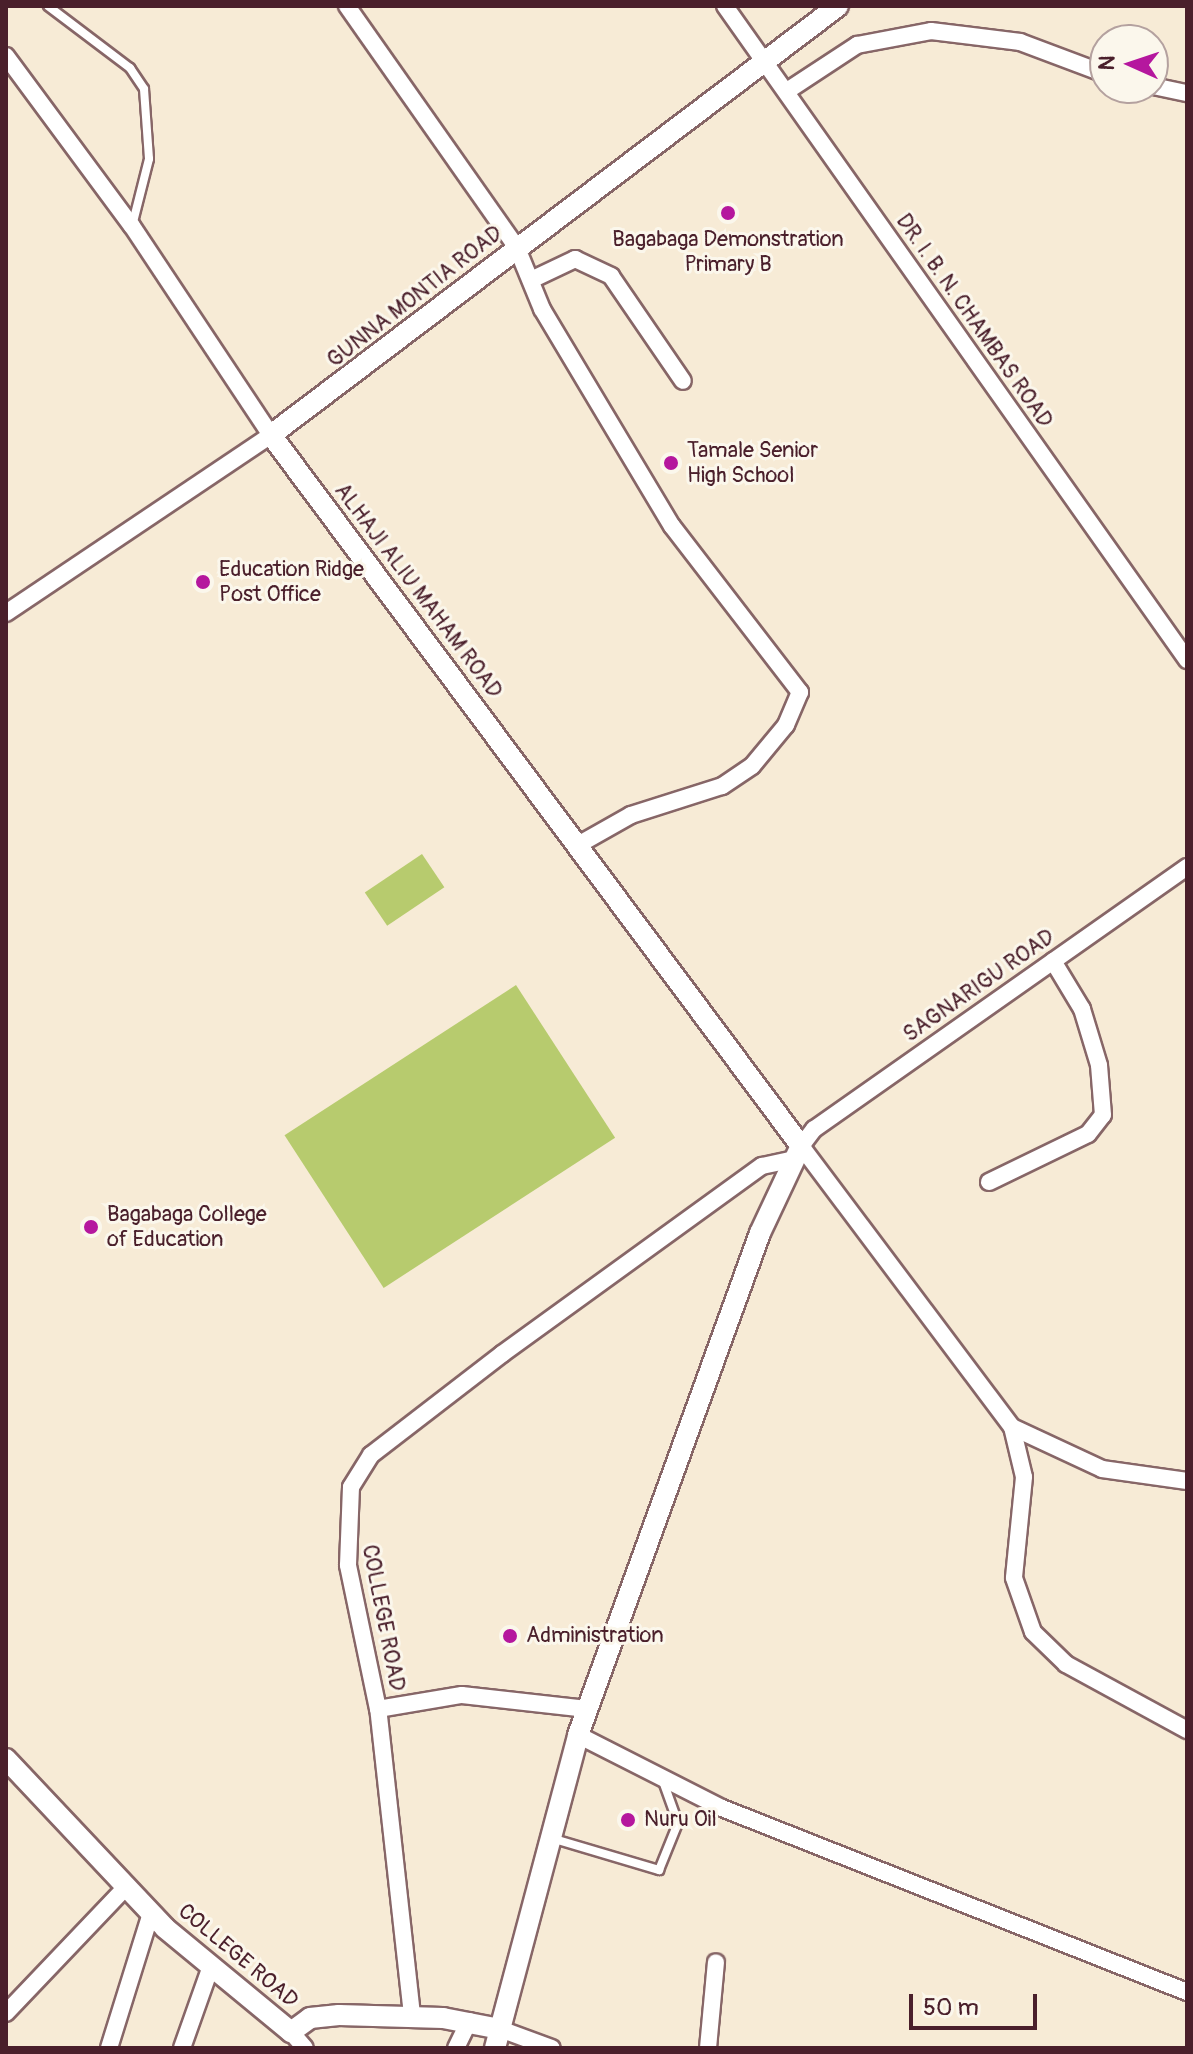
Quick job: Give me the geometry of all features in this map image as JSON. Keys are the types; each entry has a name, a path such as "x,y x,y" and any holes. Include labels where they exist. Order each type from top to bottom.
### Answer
{"street":[{"path":"347,6 517,248 531,280 656,502 800,692 786,725 752,766 722,786 631,815 578,845"},
{"name":"DR. I. B. N. CHAMBAS ROAD","path":"725,6 1187,660"},
{"name":"GUNNA MONTIA ROAD","path":"6,613 271,435 838,6"},
{"path":"787,91 857,45 931,31 1020,42 1089,68"},
{"name":"ALHAJI ALIU MAHAM ROAD","path":"6,56 132,226 271,435 578,845 798,1152"},
{"path":"531,280 575,259 611,276 683,381"},
{"path":"6,597 26,599"},
{"name":"SAGNARIGU ROAD","path":"742,1180 769,1163 798,1152 1053,961 1187,867"},
{"path":"989,1182 1088,1134 1103,1115 1099,1065 1082,1009 1053,961"},
{"path":"798,1152 1012,1427 1024,1477 1014,1578 1033,1632 1066,1664 1187,1730"},
{"path":"552,2048 497,2038 578,1735 798,1152"},
{"name":"COLLEGE ROAD","path":"412,2015 378,1709 346,1548 346,1506 361,1468 502,1354 742,1180"},
{"path":"1012,1427 1102,1469 1184,1475"},
{"path":"378,1709 485,1695 587,1709"},
{"path":"578,1735 662,1778 923,1892 1187,1992"},
{"name":"COLLEGE ROAD","path":"6,1759 151,1913 289,2040 320,2016 412,2015 469,2021 497,2038"},
{"path":"6,2013 126,1887"},
{"path":"109,2048 151,1913"},
{"path":"708,2048 716,1962"},
{"path":"182,2048 211,1966"},
{"path":"456,2048 469,2021"},
{"path":"289,2040 305,2048"}],"lane":[{"path":"48,6 130,68 144,89 149,159 132,226"},
{"path":"550,1838 659,1870 678,1823 662,1778"}],"green space":[{"path":"422,854 444,887 387,926 365,893"},
{"path":"516,985 615,1138 384,1288 285,1135"}],"place":[{"name":"Bagabaga Demonstration Primary B","path":"728,213"},
{"name":"Tamale Senior High School","path":"671,463"},
{"name":"Education Ridge Post Office","path":"203,582"},
{"name":"Bagabaga College of Education","path":"91,1227"},
{"name":"Administration","path":"510,1636"},
{"name":"Nuru Oil","path":"628,1820"}]}
